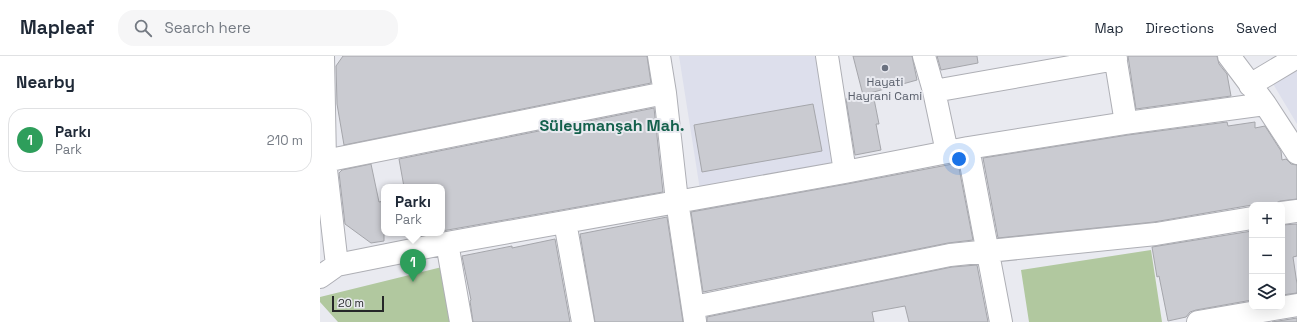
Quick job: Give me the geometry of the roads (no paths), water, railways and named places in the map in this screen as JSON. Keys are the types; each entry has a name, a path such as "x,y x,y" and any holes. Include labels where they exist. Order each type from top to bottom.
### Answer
{"street":[{"path":"323,56 328,271 447,243 845,172 968,148 1126,123 1265,104"},
{"path":"659,56 665,93 676,201 695,314 950,255 1156,234 1249,218"},
{"path":"827,56 845,172"},
{"path":"924,56 934,91 947,152"},
{"path":"1229,56 1265,104 1297,153"},
{"path":"934,91 1115,57 1126,123"},
{"path":"1250,84 1297,57"},
{"path":"325,161 665,93"},
{"path":"968,148 1000,322"},
{"path":"1285,213 1297,211"},
{"path":"566,222 583,322"},
{"path":"447,243 461,322"},
{"path":"1198,322 1297,305"}],"place":[{"name":"Hayati Hayrani Cami","path":"885,68"},
{"name":"Parkı","path":"413,282"}],"district":[{"name":"Süleymanşah Mah.","path":"612,125"}]}
